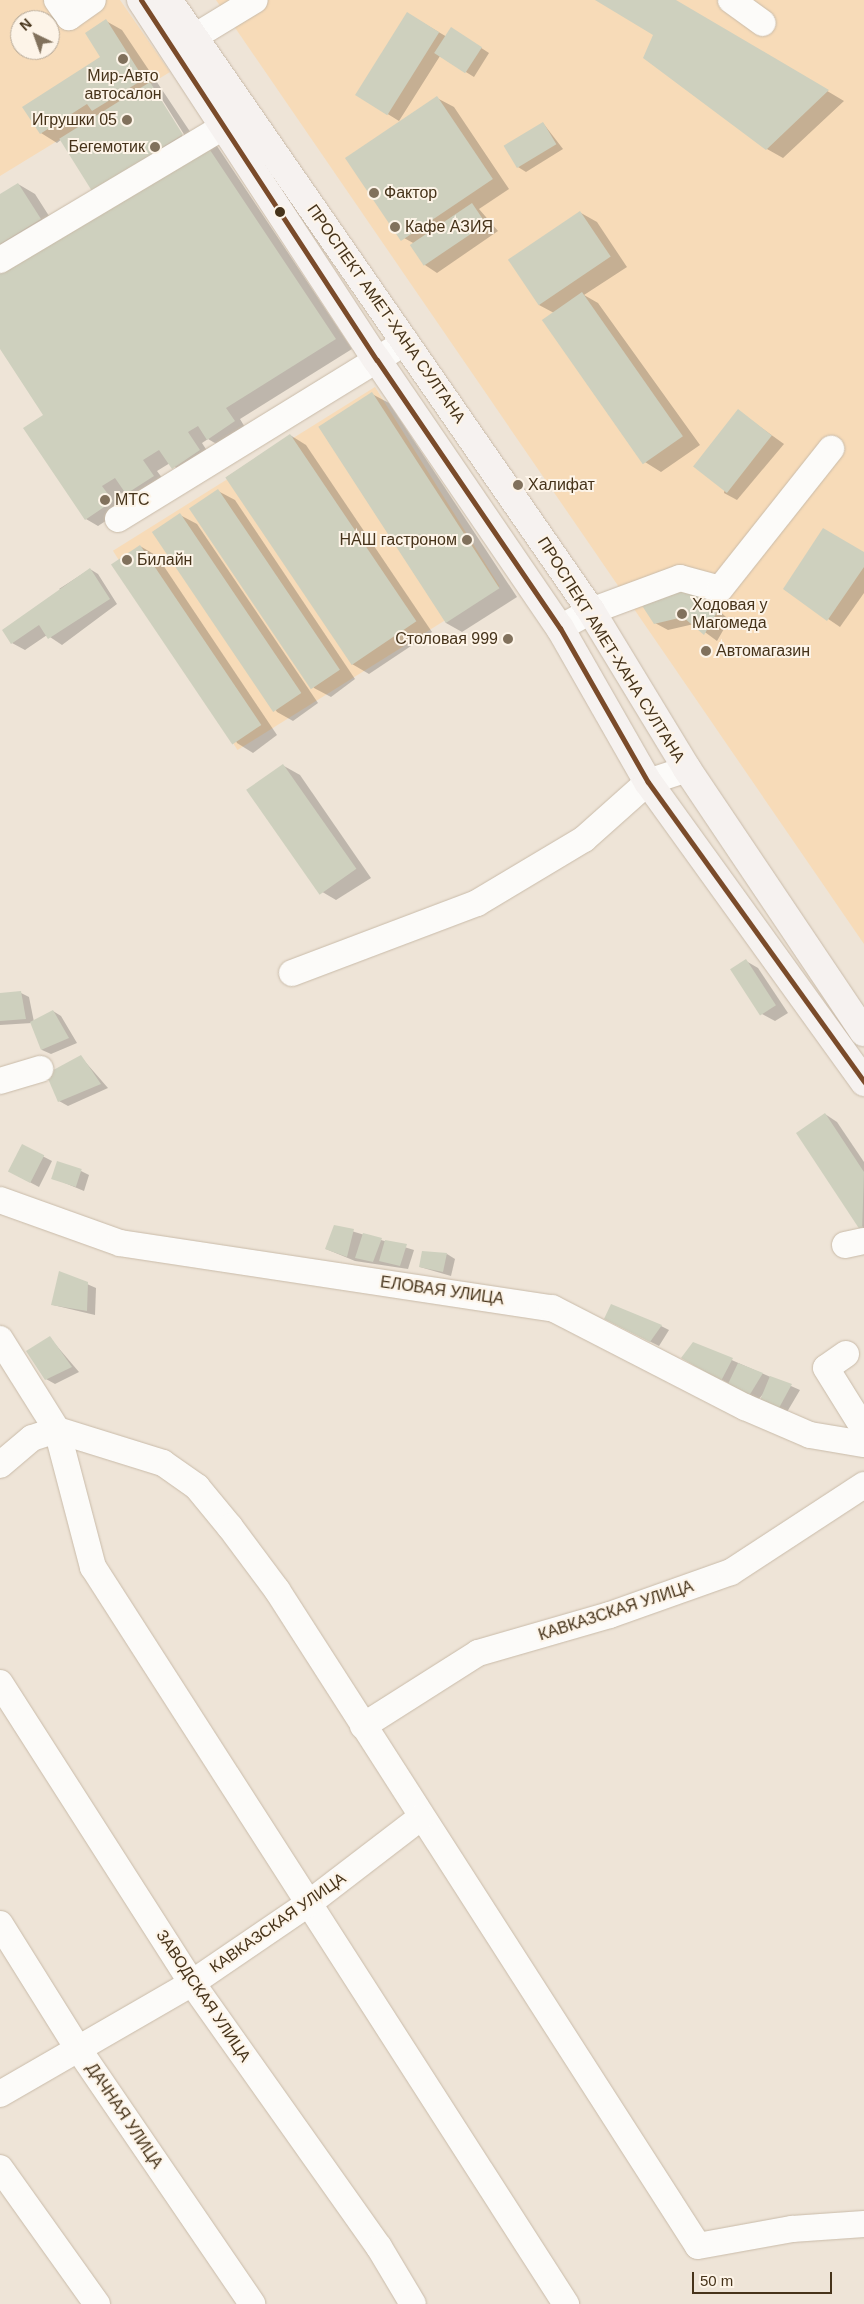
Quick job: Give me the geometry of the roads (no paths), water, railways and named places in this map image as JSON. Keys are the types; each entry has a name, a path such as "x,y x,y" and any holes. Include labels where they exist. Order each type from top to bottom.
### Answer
{"main road":[{"path":"141,0 183,44"},
{"name":"ПРОСПЕКТ АМЕТ-ХАНА СУЛТАНА","path":"168,0 183,44 234,120 406,342 590,611 687,769 864,1032"},
{"path":"234,120 377,360 560,628 648,782 864,1082"}],"street":[{"path":"57,0 69,17 92,0"},
{"path":"183,44 226,8 255,0"},
{"path":"731,0 763,23"},
{"path":"0,260 234,120"},
{"path":"118,519 406,342"},
{"path":"560,628 590,611 680,578 720,589 831,449"},
{"path":"292,973 477,903 584,839 648,782 687,769"},
{"path":"0,1081 40,1068"},
{"name":"ЕЛОВАЯ УЛИЦА","path":"0,1200 120,1243 552,1308 745,1407 810,1435 864,1444"},
{"path":"0,1339 57,1430 93,1567 566,2304"},
{"path":"846,1354 826,1368 864,1430"},
{"path":"0,1465 32,1438 57,1430 163,1463 197,1487 277,1590 420,1818 698,2246 792,2229 864,2224"},
{"name":"КАВКАЗСКАЯ УЛИЦА","path":"363,1726 478,1653 610,1615 731,1572 864,1485"},
{"name":"ЗАВОДСКАЯ УЛИЦА","path":"0,1683 192,1983 379,2247 413,2304"},
{"name":"КАВКАЗСКАЯ УЛИЦА","path":"0,2094 77,2047 192,1983 308,1904 420,1818"},
{"name":"ДАЧНАЯ УЛИЦА","path":"0,1924 77,2047 252,2304"},
{"path":"0,2168 97,2304"}],"place":[{"name":"Мир-Авто автосалон","path":"123,59"},
{"name":"Игрушки 05","path":"127,120"},
{"name":"Бегемотик","path":"155,147"},
{"name":"Фактор","path":"374,193"},
{"name":"Кафе АЗИЯ","path":"395,227"},
{"name":"Халифат","path":"518,485"},
{"name":"МТС","path":"105,500"},
{"name":"НАШ гастроном","path":"467,540"},
{"name":"Билайн","path":"127,560"},
{"name":"Ходовая у Магомеда","path":"682,614"},
{"name":"Столовая 999","path":"508,639"},
{"name":"Автомагазин","path":"706,651"}]}
